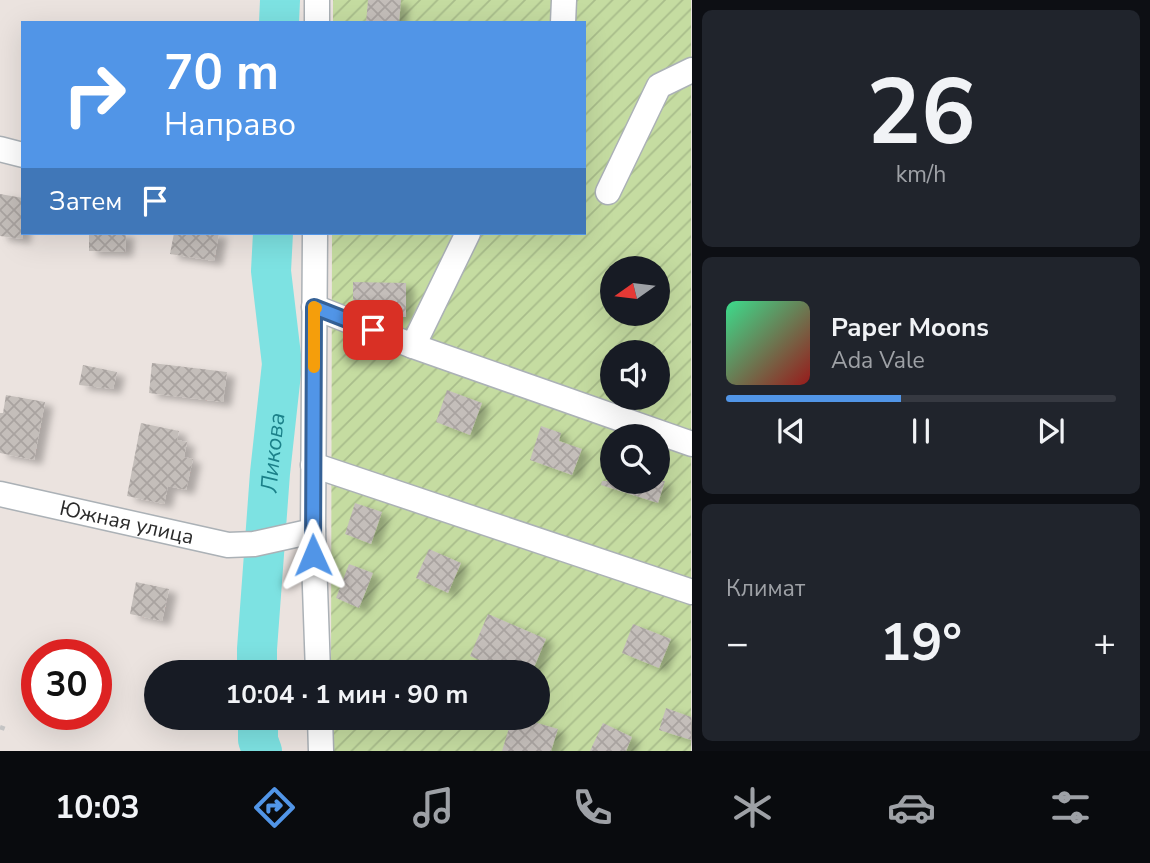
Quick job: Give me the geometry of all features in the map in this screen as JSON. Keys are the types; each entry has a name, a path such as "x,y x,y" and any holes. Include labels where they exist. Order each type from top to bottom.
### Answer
{"street":[{"path":"317,0 317,21"},
{"path":"563,21 564,0"},
{"path":"608,192 659,86 691,70"},
{"path":"0,149 21,154"},
{"path":"315,235 313,531 318,660"},
{"path":"413,346 467,235"},
{"path":"314,307 413,346 691,444"},
{"path":"313,465 691,592"},
{"name":"Южная улица","path":"0,494 228,545 254,544 313,531"},
{"path":"320,730 321,751"}],"path":[{"path":"0,727 8,730"}],"green space":[{"path":"333,0 691,0 691,751 330,751 330,730 550,730 550,660 331,660 332,235 586,235 586,21 333,21"}],"building":[{"path":"368,0 401,0 399,21 366,21"},
{"path":"0,194 21,198 23,239 0,236"},
{"path":"89,235 126,235 125,252 89,251"},
{"path":"174,235 219,235 214,261 170,254"},
{"path":"353,282 406,283 406,317 380,317 353,306"},
{"path":"152,363 227,372 223,402 149,393"},
{"path":"83,365 117,372 113,389 79,385"},
{"path":"447,390 482,403 470,435 436,422"},
{"path":"6,395 45,402 34,460 0,453 0,413 3,413"},
{"path":"141,423 179,431 177,440 187,442 184,457 193,459 186,490 168,486 164,504 127,496"},
{"path":"541,426 561,433 559,441 582,449 572,475 530,460"},
{"path":"630,494 661,494 658,503"},
{"path":"355,503 382,512 371,544 345,534"},
{"path":"429,549 461,563 448,593 416,578"},
{"path":"349,564 373,573 359,608 336,598"},
{"path":"136,582 169,589 162,621 130,614"},
{"path":"488,614 546,639 537,660 479,660 470,656"},
{"path":"633,624 671,639 659,668 622,653"},
{"path":"666,708 691,717 691,740 659,730"},
{"path":"603,723 632,737 626,751 590,751"},
{"path":"550,727 558,729 551,751 502,751 508,730 550,730"}],"waterway":[{"name":"Ликова","path":"279,21 280,0"},
{"name":"Ликова","path":"257,660 270,473 282,364 271,271 273,235"},
{"name":"Ликова","path":"258,730 262,751"}],"slow traffic":[{"path":"314,367 314,307 316,308"}],"route":[{"path":"313,555 314,307 373,330"}]}
